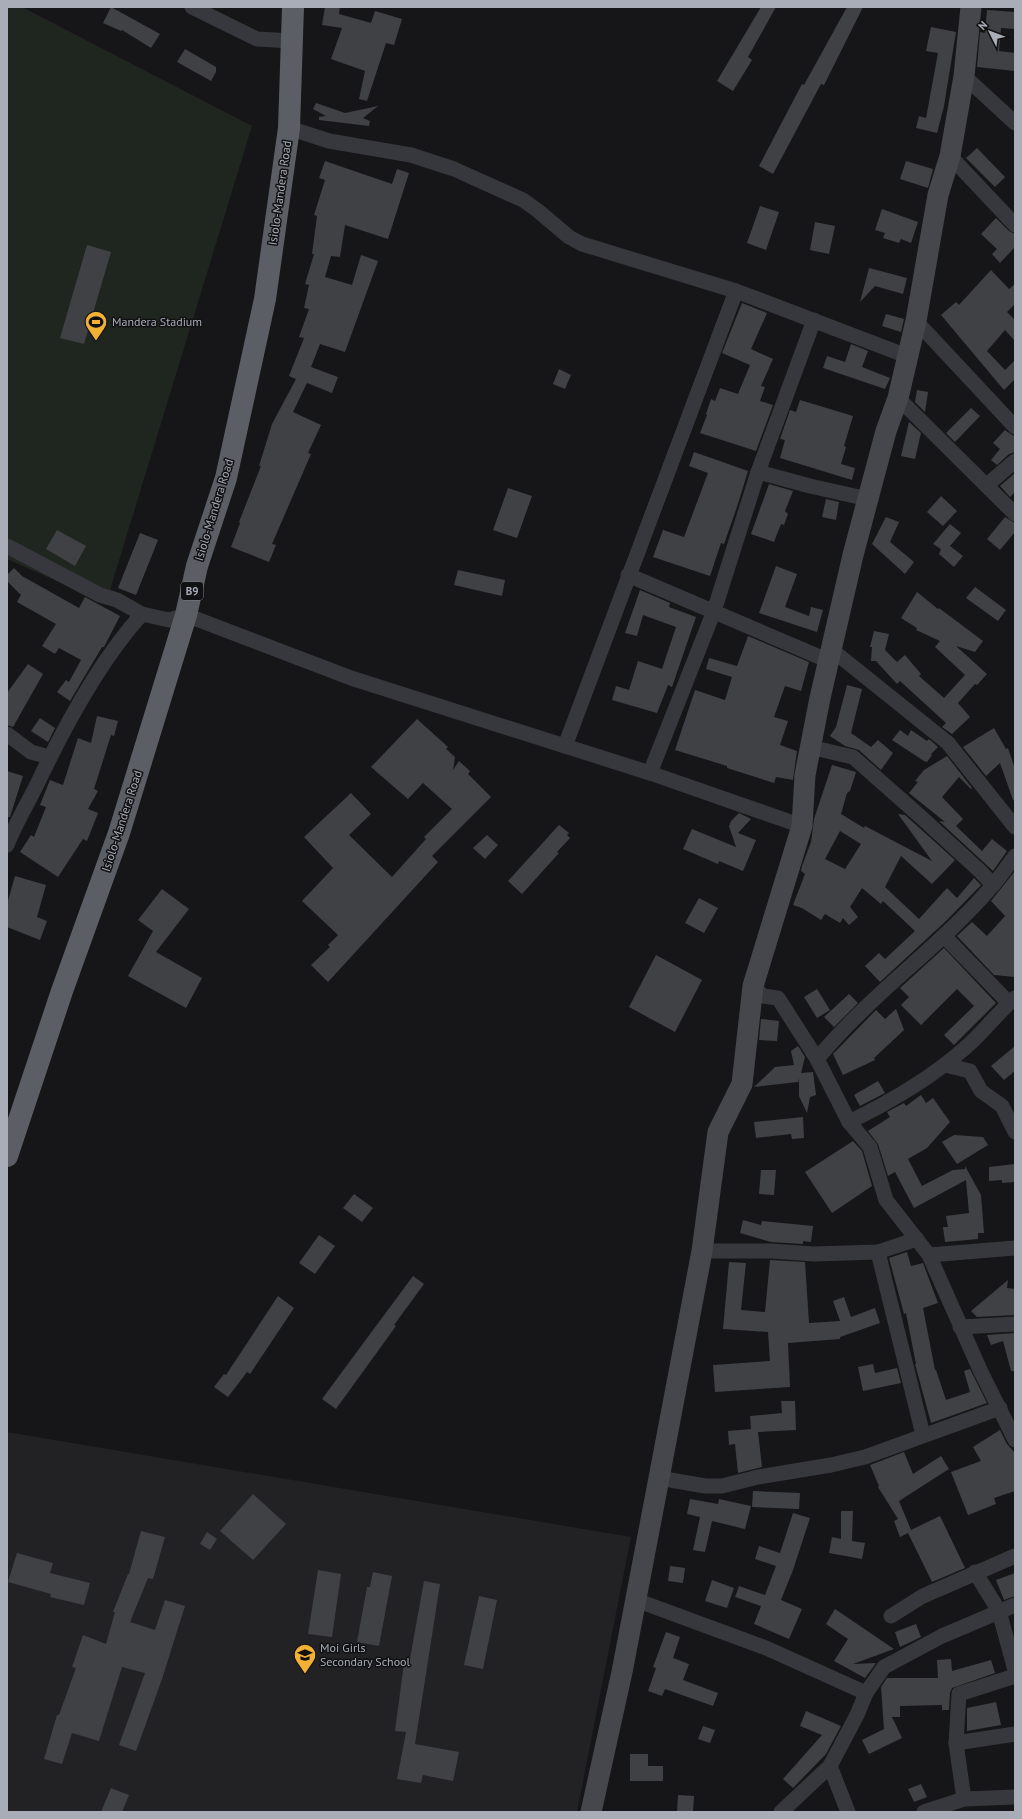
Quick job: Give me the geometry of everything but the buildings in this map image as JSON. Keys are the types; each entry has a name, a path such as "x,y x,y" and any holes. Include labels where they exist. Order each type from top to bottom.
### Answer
{"highway":[{"name":"Isiolo-Mandera Road","path":"7,1156 62,991 120,833 186,615 197,566 226,478 265,299 289,128 293,7"}],"main road":[{"path":"591,1812 622,1672 702,1251 718,1132 742,1084 754,986 802,826 805,775 830,655 853,555 886,431 898,398 916,321 938,195 950,156 964,76 971,7"}],"street":[{"path":"192,7 256,40 293,41"},
{"path":"964,76 1015,123"},
{"path":"289,128 329,142 411,156 454,169 523,200 569,237 582,244 736,291 907,356"},
{"path":"950,156 1015,225"},
{"path":"564,746 736,291"},
{"path":"650,773 714,611 758,472 814,320"},
{"path":"916,321 1015,427"},
{"path":"898,398 1015,514"},
{"path":"987,485 1015,461"},
{"path":"758,472 810,486 868,499"},
{"path":"7,546 100,595 117,600 142,614 169,620 186,615 351,678 650,773 802,826"},
{"path":"628,575 714,611 830,655 948,743 1015,827"},
{"path":"7,845 49,757 105,661 124,633 142,614"},
{"path":"7,734 31,752 49,757"},
{"path":"810,747 854,758 921,817 993,885"},
{"path":"817,1059 844,1028 944,936 993,885 1015,856"},
{"path":"848,1122 881,1106 945,1065 966,1048 1012,1000 944,936"},
{"path":"754,986 763,996 778,998 817,1059 848,1122 870,1147 886,1200 929,1255 960,1327 1015,1440"},
{"path":"945,1065 970,1071 981,1091 1002,1106 1015,1132"},
{"path":"702,1251 771,1251 814,1254 878,1252 918,1239"},
{"path":"929,1255 1015,1248"},
{"path":"878,1252 923,1435"},
{"path":"960,1327 1015,1324"},
{"path":"659,1478 705,1486 722,1486 758,1477 865,1457 1000,1408"},
{"path":"891,1616 923,1596 975,1572 1015,1556"},
{"path":"975,1572 999,1610 1015,1670"},
{"path":"636,1600 766,1648 866,1693"},
{"path":"781,1812 830,1766 857,1715 866,1693 884,1667 942,1636 1015,1604"},
{"path":"964,1799 956,1743 959,1694 1015,1676"},
{"path":"956,1743 1015,1734"},
{"path":"830,1766 848,1812"},
{"path":"924,1812 964,1799 1015,1796"}],"shaded area":[{"name":"Mandera Stadium","path":"7,7 22,7 252,126 106,603 7,559"},
{"name":"Moi Girls Secondary School","path":"7,1432 631,1537 577,1812 7,1812"}],"place":[{"name":"Mandera Stadium","path":"96,342"},
{"name":"Moi Girls Secondary School","path":"305,1674"}]}
